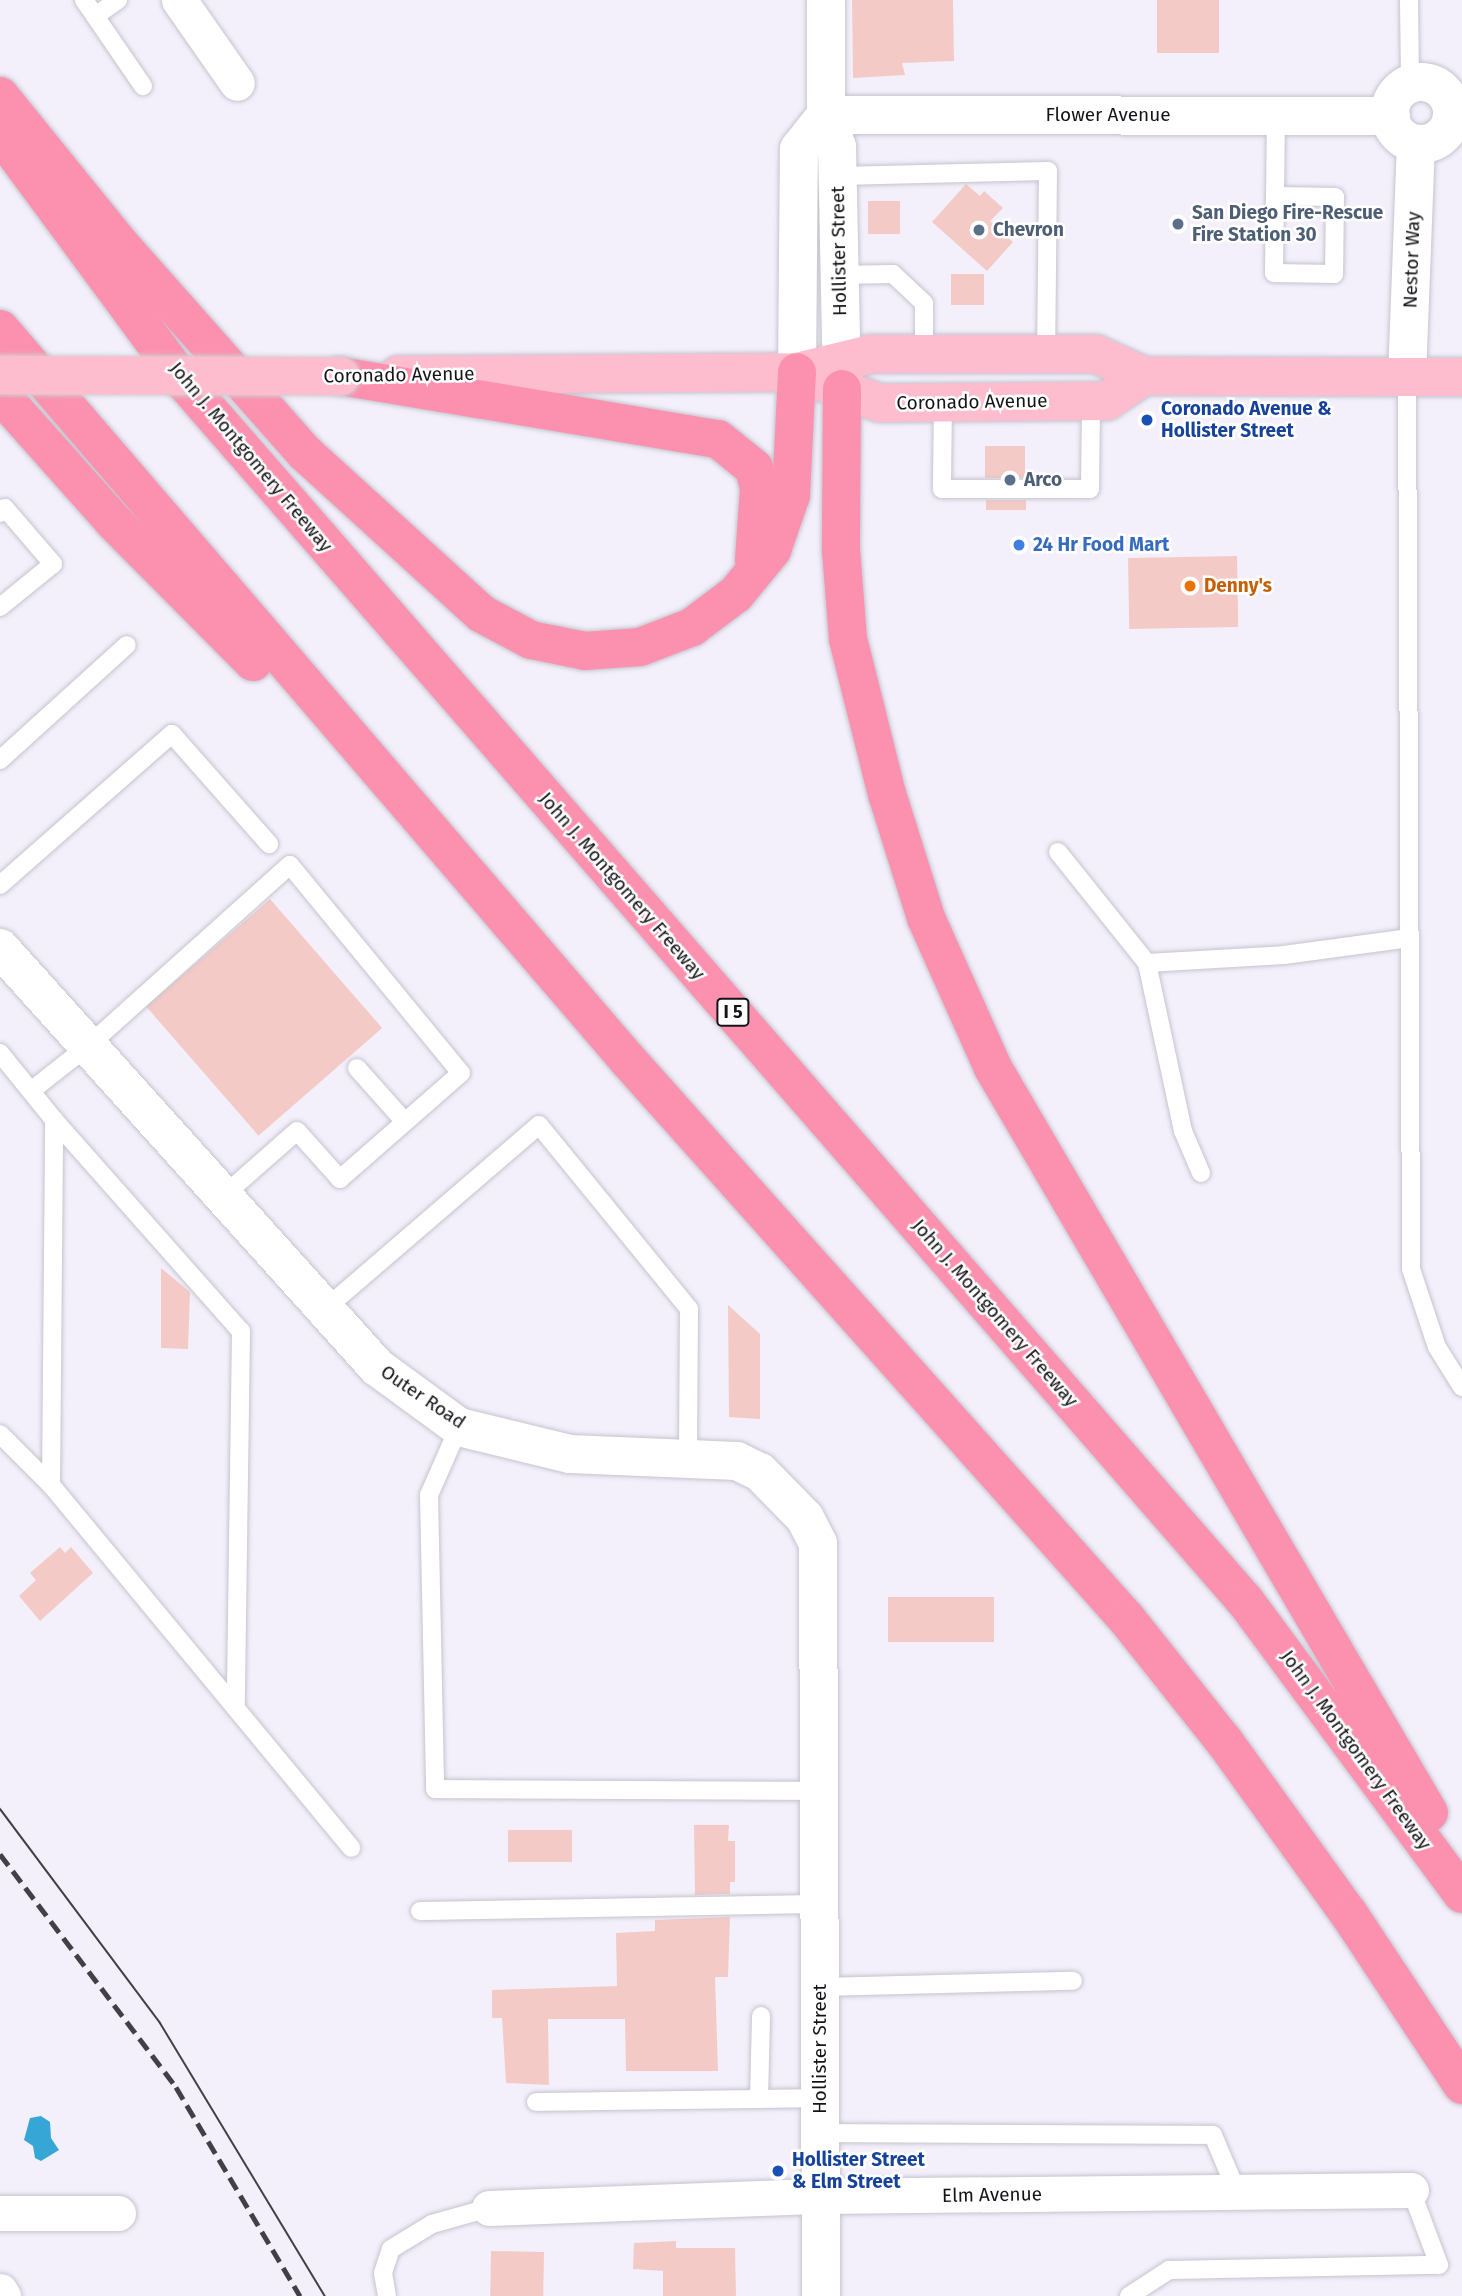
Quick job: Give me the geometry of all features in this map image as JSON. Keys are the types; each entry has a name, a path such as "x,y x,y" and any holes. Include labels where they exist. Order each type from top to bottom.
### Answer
{"highway":[{"path":"0,96 119,243 305,453 482,614 545,644 613,651 667,639 692,627 736,594 772,550 791,495 797,372"},
{"name":"John J. Montgomery Freeway","path":"0,133 179,376 1247,1602 1462,1894"},
{"path":"0,329 486,895 1126,1618 1224,1741 1349,1914 1462,2085"},
{"path":"841,375 841,550 848,639 887,794 926,918 993,1068 1462,1870"},
{"path":"340,376 718,439 754,468 759,488 754,573"},
{"path":"0,394 115,523 486,895"}],"main road":[{"path":"841,375 871,354 1096,354 1144,376 1462,377"},
{"name":"Coronado Avenue","path":"0,375 340,376 797,372 841,375 880,403 1107,401 1144,376"}],"street":[{"path":"179,0 237,83"},
{"name":"Hollister Street","path":"826,0 826,115 837,148 841,375"},
{"path":"1439,88 1457,115 1437,141 1416,144 1398,134 1401,100 1439,88"},
{"name":"Flower Avenue","path":"826,115 1276,116 1401,100"},
{"name":"Hollister Street","path":"797,372 799,149 826,115"},
{"name":"Nestor Way","path":"1407,377 1416,144"},
{"name":"Outer Road","path":"0,948 377,1367 459,1426 570,1454 737,1461 760,1472 805,1518 818,1543 819,1796"},
{"name":"Hollister Street","path":"819,1796 821,2296"},
{"name":"Elm Avenue","path":"489,2208 821,2196 1411,2190"},
{"path":"0,2213 118,2213"},
{"path":"0,2291 3,2296"}],"lane":[{"path":"84,0 143,86"},
{"path":"96,16 118,0"},
{"path":"1401,100 1409,0"},
{"path":"1275,196 1335,197 1334,274 1274,273 1276,116"},
{"path":"838,176 1048,172 1046,354"},
{"path":"839,275 893,274 924,303 923,354"},
{"path":"1407,377 1411,1269 1437,1347 1462,1387"},
{"path":"943,402 942,489 1090,489 1091,401"},
{"path":"0,513 5,508 53,564 0,607"},
{"path":"0,760 127,645"},
{"path":"0,885 172,734 269,844"},
{"path":"1058,852 1147,963 1183,1132 1201,1173"},
{"path":"32,1090 88,1046 289,865 461,1073 340,1179 297,1132 223,1196"},
{"path":"1147,963 1284,955 1410,938"},
{"path":"0,1053 54,1121 241,1331 236,1706"},
{"path":"357,1068 405,1122"},
{"path":"51,1485 54,1121"},
{"path":"325,1309 539,1125 688,1309 688,1459"},
{"path":"459,1426 429,1495 435,1789 819,1796"},
{"path":"0,1434 51,1485 351,1848"},
{"path":"420,1911 820,1904"},
{"path":"820,1987 1073,1981"},
{"path":"759,2099 761,2016"},
{"path":"536,2102 759,2099 820,2116 1213,2135 1237,2192"},
{"path":"1129,2296 1169,2270 1439,2265 1411,2190"},
{"path":"387,2296 383,2273 391,2249 432,2224 489,2208"}],"water":[{"path":"41,2116 50,2122 51,2138 59,2150 41,2161 35,2158 33,2146 24,2140 30,2118"}],"building":[{"path":"852,0 953,0 954,61 902,63 905,75 853,78"},
{"path":"1157,0 1219,0 1219,53 1157,53"},
{"path":"966,184 980,196 984,191 1003,208 990,221 1013,242 987,271 932,222"},
{"path":"868,201 900,201 900,234 868,234"},
{"path":"951,274 984,274 984,305 951,305"},
{"path":"985,446 1025,446 1025,478 985,478"},
{"path":"986,500 1026,500 1026,510 986,510"},
{"path":"1237,556 1238,627 1129,629 1128,558"},
{"path":"270,899 382,1028 258,1136 146,1007"},
{"path":"161,1268 190,1292 188,1349 161,1348"},
{"path":"728,1305 760,1334 760,1419 729,1417"},
{"path":"60,1547 65,1553 71,1547 93,1573 40,1621 19,1596 36,1580 30,1573"},
{"path":"888,1597 994,1597 994,1642 888,1642"},
{"path":"694,1825 729,1825 728,1841 735,1841 735,1882 730,1882 730,1894 695,1895"},
{"path":"508,1830 572,1830 572,1862 508,1862"},
{"path":"730,1917 728,1977 715,1977 718,2071 626,2071 625,2019 548,2019 549,2085 506,2083 502,2018 492,2018 492,1990 617,1986 616,1933 655,1931 655,1920"},
{"path":"676,2241 676,2248 735,2248 736,2296 663,2296 663,2271 633,2269 634,2243"},
{"path":"491,2251 544,2252 543,2296 490,2296"}],"tram line":[{"path":"0,1809 160,2023 325,2296"}],"railway":[{"path":"0,1854 176,2087 300,2296"}],"place":[{"name":"San Diego Fire-Rescue Fire Station 30","path":"1178,224"},
{"name":"Chevron","path":"979,230"},
{"name":"Coronado Avenue & Hollister Street","path":"1147,420"},
{"name":"Arco","path":"1010,480"},
{"name":"24 Hr Food Mart","path":"1019,545"},
{"name":"Denny's","path":"1190,586"},
{"name":"Hollister Street & Elm Street","path":"778,2171"}]}
